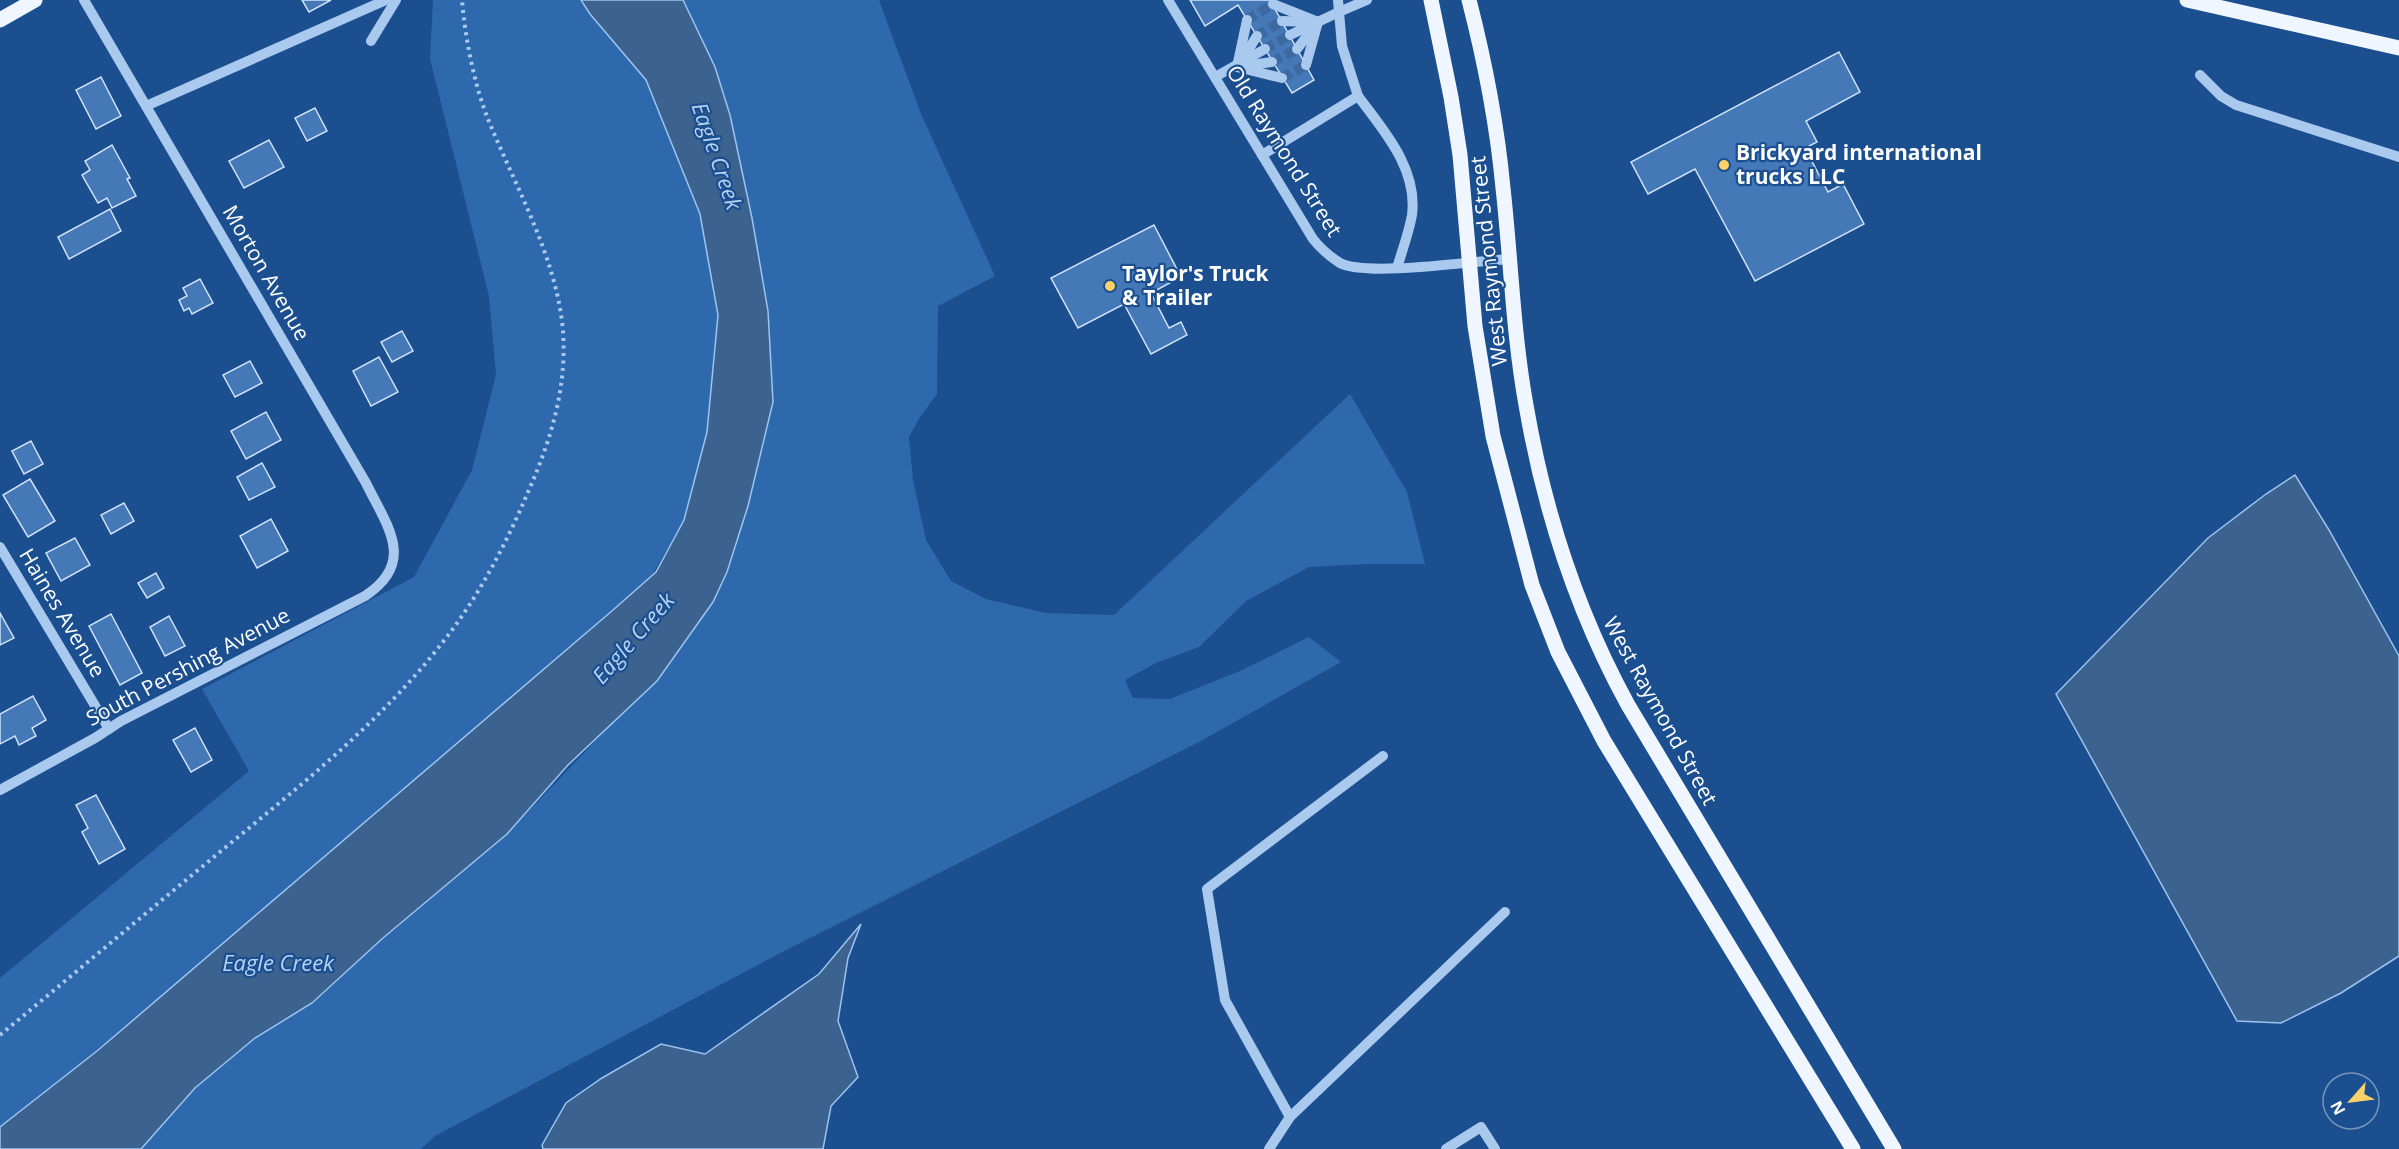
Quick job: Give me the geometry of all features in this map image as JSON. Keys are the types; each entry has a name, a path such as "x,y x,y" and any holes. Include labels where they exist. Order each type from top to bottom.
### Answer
{"main road":[{"path":"0,20 35,0"},
{"name":"West Raymond Street","path":"1431,0 1449,85 1460,155 1479,348 1493,436 1502,479 1532,585 1558,652 1604,741 1853,1149"},
{"name":"West Raymond Street","path":"1469,0 1485,60 1492,99 1526,405 1540,474 1558,541 1592,633 1628,705 1894,1149"},
{"path":"2187,0 2399,48"}],"street":[{"name":"Morton Avenue","path":"84,0 366,483 393,541 394,555 390,572"},
{"path":"146,106 386,0"},
{"path":"371,41 396,0"},
{"name":"Old Raymond Street","path":"1168,0 1312,239 1324,253 1339,262 1356,267 1397,268 1509,259"},
{"path":"1338,0 1342,46 1358,96 1401,156 1410,182 1412,213 1397,268"},
{"path":"1290,35 1367,0"},
{"path":"1273,4 1318,22"},
{"path":"1237,67 1247,20"},
{"path":"1282,21 1318,22"},
{"path":"1297,49 1318,22"},
{"path":"1306,65 1318,22"},
{"path":"1237,67 1257,36"},
{"path":"1215,77 1237,67 1265,49"},
{"path":"1237,67 1272,62"},
{"path":"1237,67 1282,78"},
{"path":"2200,75 2221,96 2236,105 2399,157"},
{"path":"1262,155 1358,96"},
{"name":"Haines Avenue","path":"0,548 109,729"},
{"name":"South Pershing Avenue","path":"0,790 109,729 364,596 380,586 390,572"},
{"path":"1290,1117 1225,1000 1207,889 1383,756"},
{"path":"1269,1149 1290,1117 1505,912"},
{"path":"1446,1149 1481,1127 1495,1149"}],"shaded area":[{"path":"433,0 581,0 590,14 646,80 700,214 718,315 707,432 684,520 651,577 89,1057 0,1126 0,978 249,771 202,689 414,577 472,470 496,375 489,296 430,59"},
{"path":"683,0 879,0 921,114 995,276 938,306 937,394 909,437 913,480 926,540 951,581 986,599 1046,613 1114,615 1350,394 1407,492 1425,564 1309,567 1246,601 1199,647 1158,662 1125,680 1133,698 1170,699 1240,671 1309,637 1341,662 1201,741 786,950 435,1136 421,1149 138,1149 195,1088 255,1038 376,945 507,834 619,716 686,641 727,572 726,99 715,67"}],"water":[{"name":"Eagle Creek","path":"581,0 683,0 715,67 730,115 752,218 768,311 773,402 748,506 727,572 713,602 657,681 568,765 507,834 383,938 312,1003 255,1038 195,1088 141,1149 0,1149 0,1127 97,1051 656,572 684,520 707,432 718,315 700,214 646,80 590,14"},
{"path":"2295,475 2329,530 2399,656 2399,956 2341,993 2281,1023 2237,1021 2056,694 2208,538"},
{"path":"861,924 848,958 838,1021 858,1077 831,1106 823,1149 543,1149 542,1145 566,1103 602,1078 661,1044 705,1054 819,974"}],"building":[{"path":"302,0 331,0 309,12"},
{"path":"1190,0 1270,0 1314,80 1292,93 1238,5 1205,26"},
{"name":"Brickyard international trucks LLC","path":"1839,52 1860,92 1806,121 1817,142 1805,148 1828,192 1843,184 1864,224 1755,281 1695,169 1648,194 1631,162"},
{"path":"101,77 121,116 96,129 76,90"},
{"path":"315,108 327,131 307,141 295,118"},
{"path":"269,140 284,167 244,188 229,161"},
{"path":"112,145 130,178 127,179 136,196 112,208 107,198 98,203 82,175 90,170 85,161"},
{"path":"110,209 121,231 69,259 58,237"},
{"name":"Taylor's Truck & Trailer","path":"1154,225 1181,277 1151,293 1169,328 1181,322 1187,335 1151,354 1124,304 1078,328 1051,278"},
{"path":"200,279 213,303 192,314 189,308 184,311 179,300 187,296 183,288"},
{"path":"402,331 413,351 392,362 381,342"},
{"path":"379,357 398,392 371,406 353,371"},
{"path":"250,361 262,383 235,397 223,375"},
{"path":"266,412 281,440 246,459 231,431"},
{"path":"31,441 43,464 24,474 12,451"},
{"path":"262,463 275,487 249,500 237,477"},
{"path":"30,479 55,521 28,537 3,495"},
{"path":"124,503 134,521 111,534 101,515"},
{"path":"271,519 288,551 257,568 240,536"},
{"path":"75,538 90,565 61,581 46,553"},
{"path":"156,573 164,588 147,598 138,583"},
{"path":"0,613 14,638 0,645"},
{"path":"111,614 142,673 120,685 89,626"},
{"path":"169,616 185,646 165,656 150,627"},
{"path":"33,696 46,720 32,728 36,736 19,745 15,736 0,744 0,714"},
{"path":"195,728 212,760 191,772 173,740"},
{"path":"96,795 125,849 99,864 82,832 88,828 76,805"}],"tunnel":[{"path":"1247,20 1273,4"},
{"path":"1257,36 1282,21"},
{"path":"1265,49 1290,35"},
{"path":"1272,62 1297,49"},
{"path":"1282,78 1306,65"}],"place":[{"name":"Brickyard international trucks LLC","path":"1724,165"},
{"name":"Taylor's Truck & Trailer","path":"1110,286"}]}
